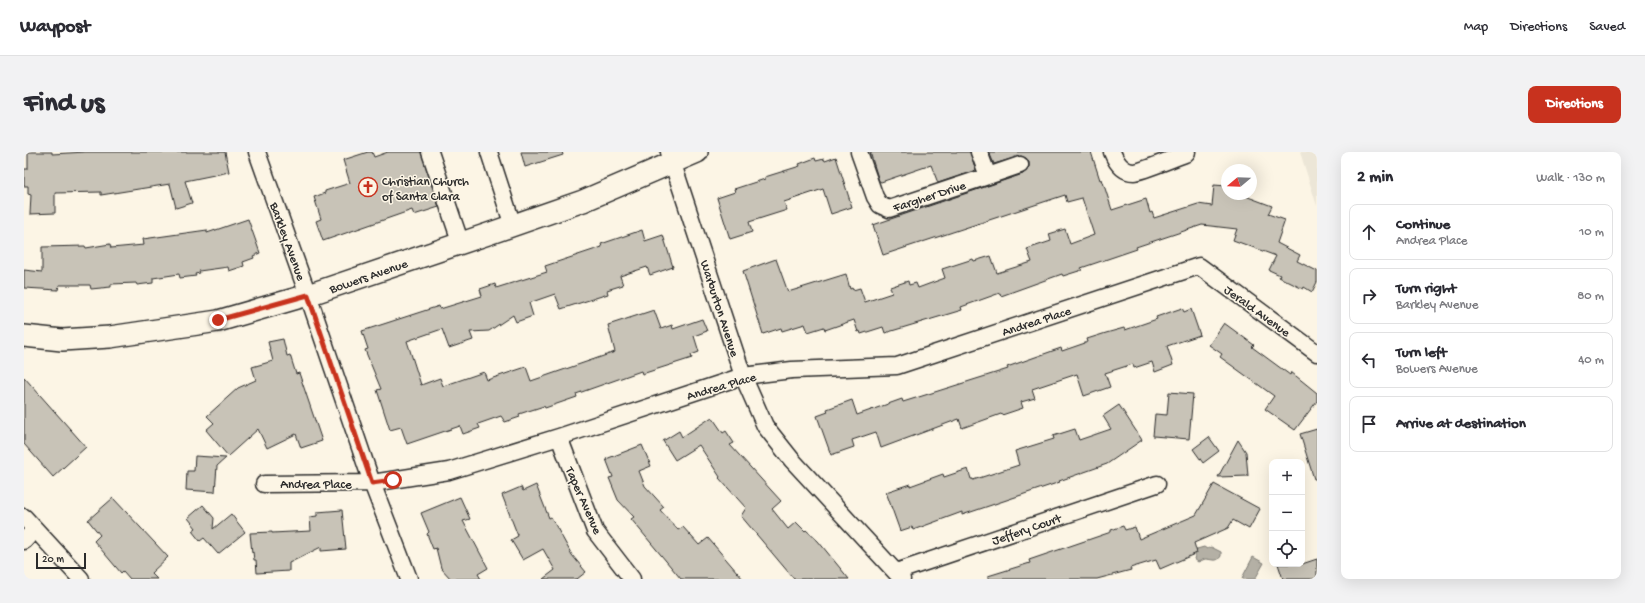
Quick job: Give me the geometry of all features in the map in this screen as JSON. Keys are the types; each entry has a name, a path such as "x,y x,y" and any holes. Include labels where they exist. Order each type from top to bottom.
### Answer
{"main road":[{"name":"Bowers Avenue","path":"24,336 62,340 110,337 218,320 308,295 513,226 583,201 671,157 697,152"}],"street":[{"name":"Barkley Avenue","path":"257,152 308,295 372,483 409,579"},
{"path":"430,152 461,244"},
{"path":"489,152 513,226"},
{"name":"Fargher Drive","path":"859,152 874,197 880,205 889,209 1020,165"},
{"path":"979,152 988,176"},
{"path":"1112,152 1115,160 1124,169 1135,172 1187,152"},
{"name":"Warburton Avenue","path":"671,157 743,376 765,426 792,460 899,576"},
{"name":"Andrea Place","path":"264,484 372,483 449,471 743,376 792,370 897,366 1199,266"},
{"name":"Jerald Avenue","path":"1199,266 1317,353"},
{"name":"Taper Avenue","path":"558,437 595,531 632,579"},
{"name":"Jeffery Court","path":"899,576 1157,484"},
{"path":"24,517 81,579"},
{"path":"24,541 36,529"}],"shaded area":[{"path":"1300,152 1317,152 1317,206"},
{"path":"1204,547 1207,549 1211,547 1221,552 1221,556 1216,560 1205,559 1198,562 1194,559 1197,549"},
{"path":"1253,557 1264,563 1255,579 1243,579 1242,578"}],"building":[{"path":"28,152 52,152 52,154 86,152 225,152 229,172 185,181 192,203 176,208 170,184 101,195 101,192 55,193 55,213 30,214 31,195 28,194 28,186 24,186 24,169 28,169"},
{"path":"372,152 374,157 388,152 421,152 439,207 414,215 412,210 323,241 316,221 321,219 314,197 325,193 325,191 350,183 343,160"},
{"path":"521,152 562,152 563,155 525,167"},
{"path":"870,152 970,152 976,170 938,183 931,165 881,182 879,181"},
{"path":"989,152 1091,152 1112,210 1146,199 1150,213 1152,212 1154,218 1198,204 1212,206 1214,185 1221,186 1221,200 1256,200 1272,206 1268,214 1285,220 1277,243 1300,255 1297,261 1317,271 1317,282 1312,292 1304,287 1303,289 1279,277 1280,275 1269,270 1276,256 1233,240 1237,229 1202,225 1136,247 1137,249 1081,268 1082,270 1063,276 1062,274 1001,296 1000,293 961,307 962,310 885,333 883,327 861,334 860,331 858,332 854,320 825,330 824,327 808,332 805,324 782,331 781,328 763,334 743,271 776,259 788,292 846,274 850,289 852,288 853,290 860,288 865,302 892,293 890,287 908,281 909,285 916,283 918,288 945,278 942,269 973,259 974,261 991,256 997,273 1032,262 1027,249 1051,241 1049,234 1065,229 1070,244 1094,235 1082,198 1067,202 1065,195 883,255 873,225 1023,174 1029,167 1029,162 1026,158 1021,156 994,164"},
{"path":"836,157 852,207 831,214 823,189 784,202 787,210 749,222 752,232 730,239 717,198 735,192 734,189 800,166 799,164 815,158 816,161 824,159 825,161"},
{"path":"248,219 260,253 253,256 254,258 243,262 244,266 229,271 228,267 199,271 200,273 195,274 196,276 180,278 179,274 153,278 153,283 137,285 136,283 111,284 111,287 91,289 90,285 59,285 58,290 24,288 24,270 42,272 42,247 85,246 86,248 110,244 111,248 144,245 143,239 207,230 207,233"},
{"path":"642,230 645,241 663,235 673,267 650,275 647,267 620,276 623,285 607,290 608,294 561,309 555,294 529,303 533,316 516,322 513,315 489,331 470,332 473,340 449,348 442,329 407,341 421,385 440,378 443,386 484,372 487,380 526,367 531,381 615,352 608,325 654,310 661,329 672,325 673,329 702,319 707,331 694,336 699,352 691,355 692,358 642,374 641,371 576,394 577,397 545,408 544,406 519,414 520,417 505,422 501,416 478,424 480,428 463,434 460,426 407,444 401,427 390,430 377,390 381,389 365,350 368,349 362,331 439,306 440,309 482,296 480,289 495,284 496,288 547,272 545,266 602,247 601,244"},
{"path":"1182,308 1184,312 1191,309 1200,335 1167,346 1173,365 1155,372 1152,362 1134,368 1133,364 1105,373 1110,387 1084,396 1077,374 1032,389 1035,398 1021,402 1023,408 1002,415 1001,414 962,428 959,419 881,448 876,432 852,440 854,447 831,455 817,416 828,412 827,409 852,400 857,415 902,399 903,402 1008,369 1007,367 1061,348 1062,351 1088,342 1087,339 1124,328 1125,330 1157,319 1156,317"},
{"path":"1224,323 1254,345 1252,347 1290,375 1291,372 1317,393 1317,401 1295,430 1265,409 1274,396 1220,357 1222,354 1209,345"},
{"path":"283,339 287,356 290,355 296,374 299,373 322,441 301,448 296,434 267,448 258,429 228,456 206,430 214,423 207,416 238,388 256,380 252,367 273,361 268,342"},
{"path":"24,377 86,447 53,477 24,444"},
{"path":"1169,392 1193,394 1189,439 1153,436 1155,414 1167,415"},
{"path":"1119,405 1142,440 1107,464 1059,481 1060,482 962,515 962,512 913,530 912,527 900,531 886,492 910,484 910,486 943,474 944,477 968,469 971,479 973,480 1019,465 1015,451 1054,439 1053,436 1075,429 1079,440 1111,429 1103,416"},
{"path":"712,417 723,433 726,431 734,443 730,445 781,501 772,509 788,529 796,522 805,531 806,530 818,541 849,579 794,579 741,516 746,508 719,478 720,477 699,445 675,460 663,441 679,431 682,437"},
{"path":"1317,429 1317,479 1314,479 1300,434"},
{"path":"1209,437 1219,451 1203,463 1193,449"},
{"path":"1238,440 1246,452 1248,476 1218,477"},
{"path":"642,445 651,466 639,471 645,486 664,507 660,510 678,530 683,527 699,545 708,538 743,579 681,579 631,519 634,517 618,500 609,478 613,477 606,459"},
{"path":"195,456 226,458 217,466 215,492 186,490 187,471 194,471"},
{"path":"1214,484 1260,509 1249,529 1233,520 1228,528 1194,543 1197,553 1160,569 1156,560 1130,568 1131,570 1097,579 988,579 988,576 1030,563 1029,560 1111,532 1111,530 1123,526 1125,530 1135,527 1139,539 1196,515"},
{"path":"536,485 549,518 551,517 572,555 586,572 577,579 543,579 555,570 543,549 523,560 511,540 518,536 502,495 521,487 523,491"},
{"path":"460,497 470,519 463,521 488,568 478,574 481,579 451,579 441,568 436,548 433,549 427,534 429,532 421,513"},
{"path":"113,498 168,557 151,573 157,579 130,579 123,571 121,573 94,541 100,535 88,520"},
{"path":"203,505 214,518 213,529 231,514 245,532 218,554 204,538 200,541 192,531 196,528 188,518"},
{"path":"342,510 346,549 321,551 321,547 289,563 289,571 257,573 256,560 254,560 253,552 252,553 250,533 311,531 310,517 317,516 317,512"},
{"path":"1317,559 1317,579 1283,579 1279,567 1305,567 1305,563"}],"place":[{"name":"Christian Church of Santa Clara","path":"368,187"}],"route":[{"path":"218,320 308,295 372,483 393,480"}]}
